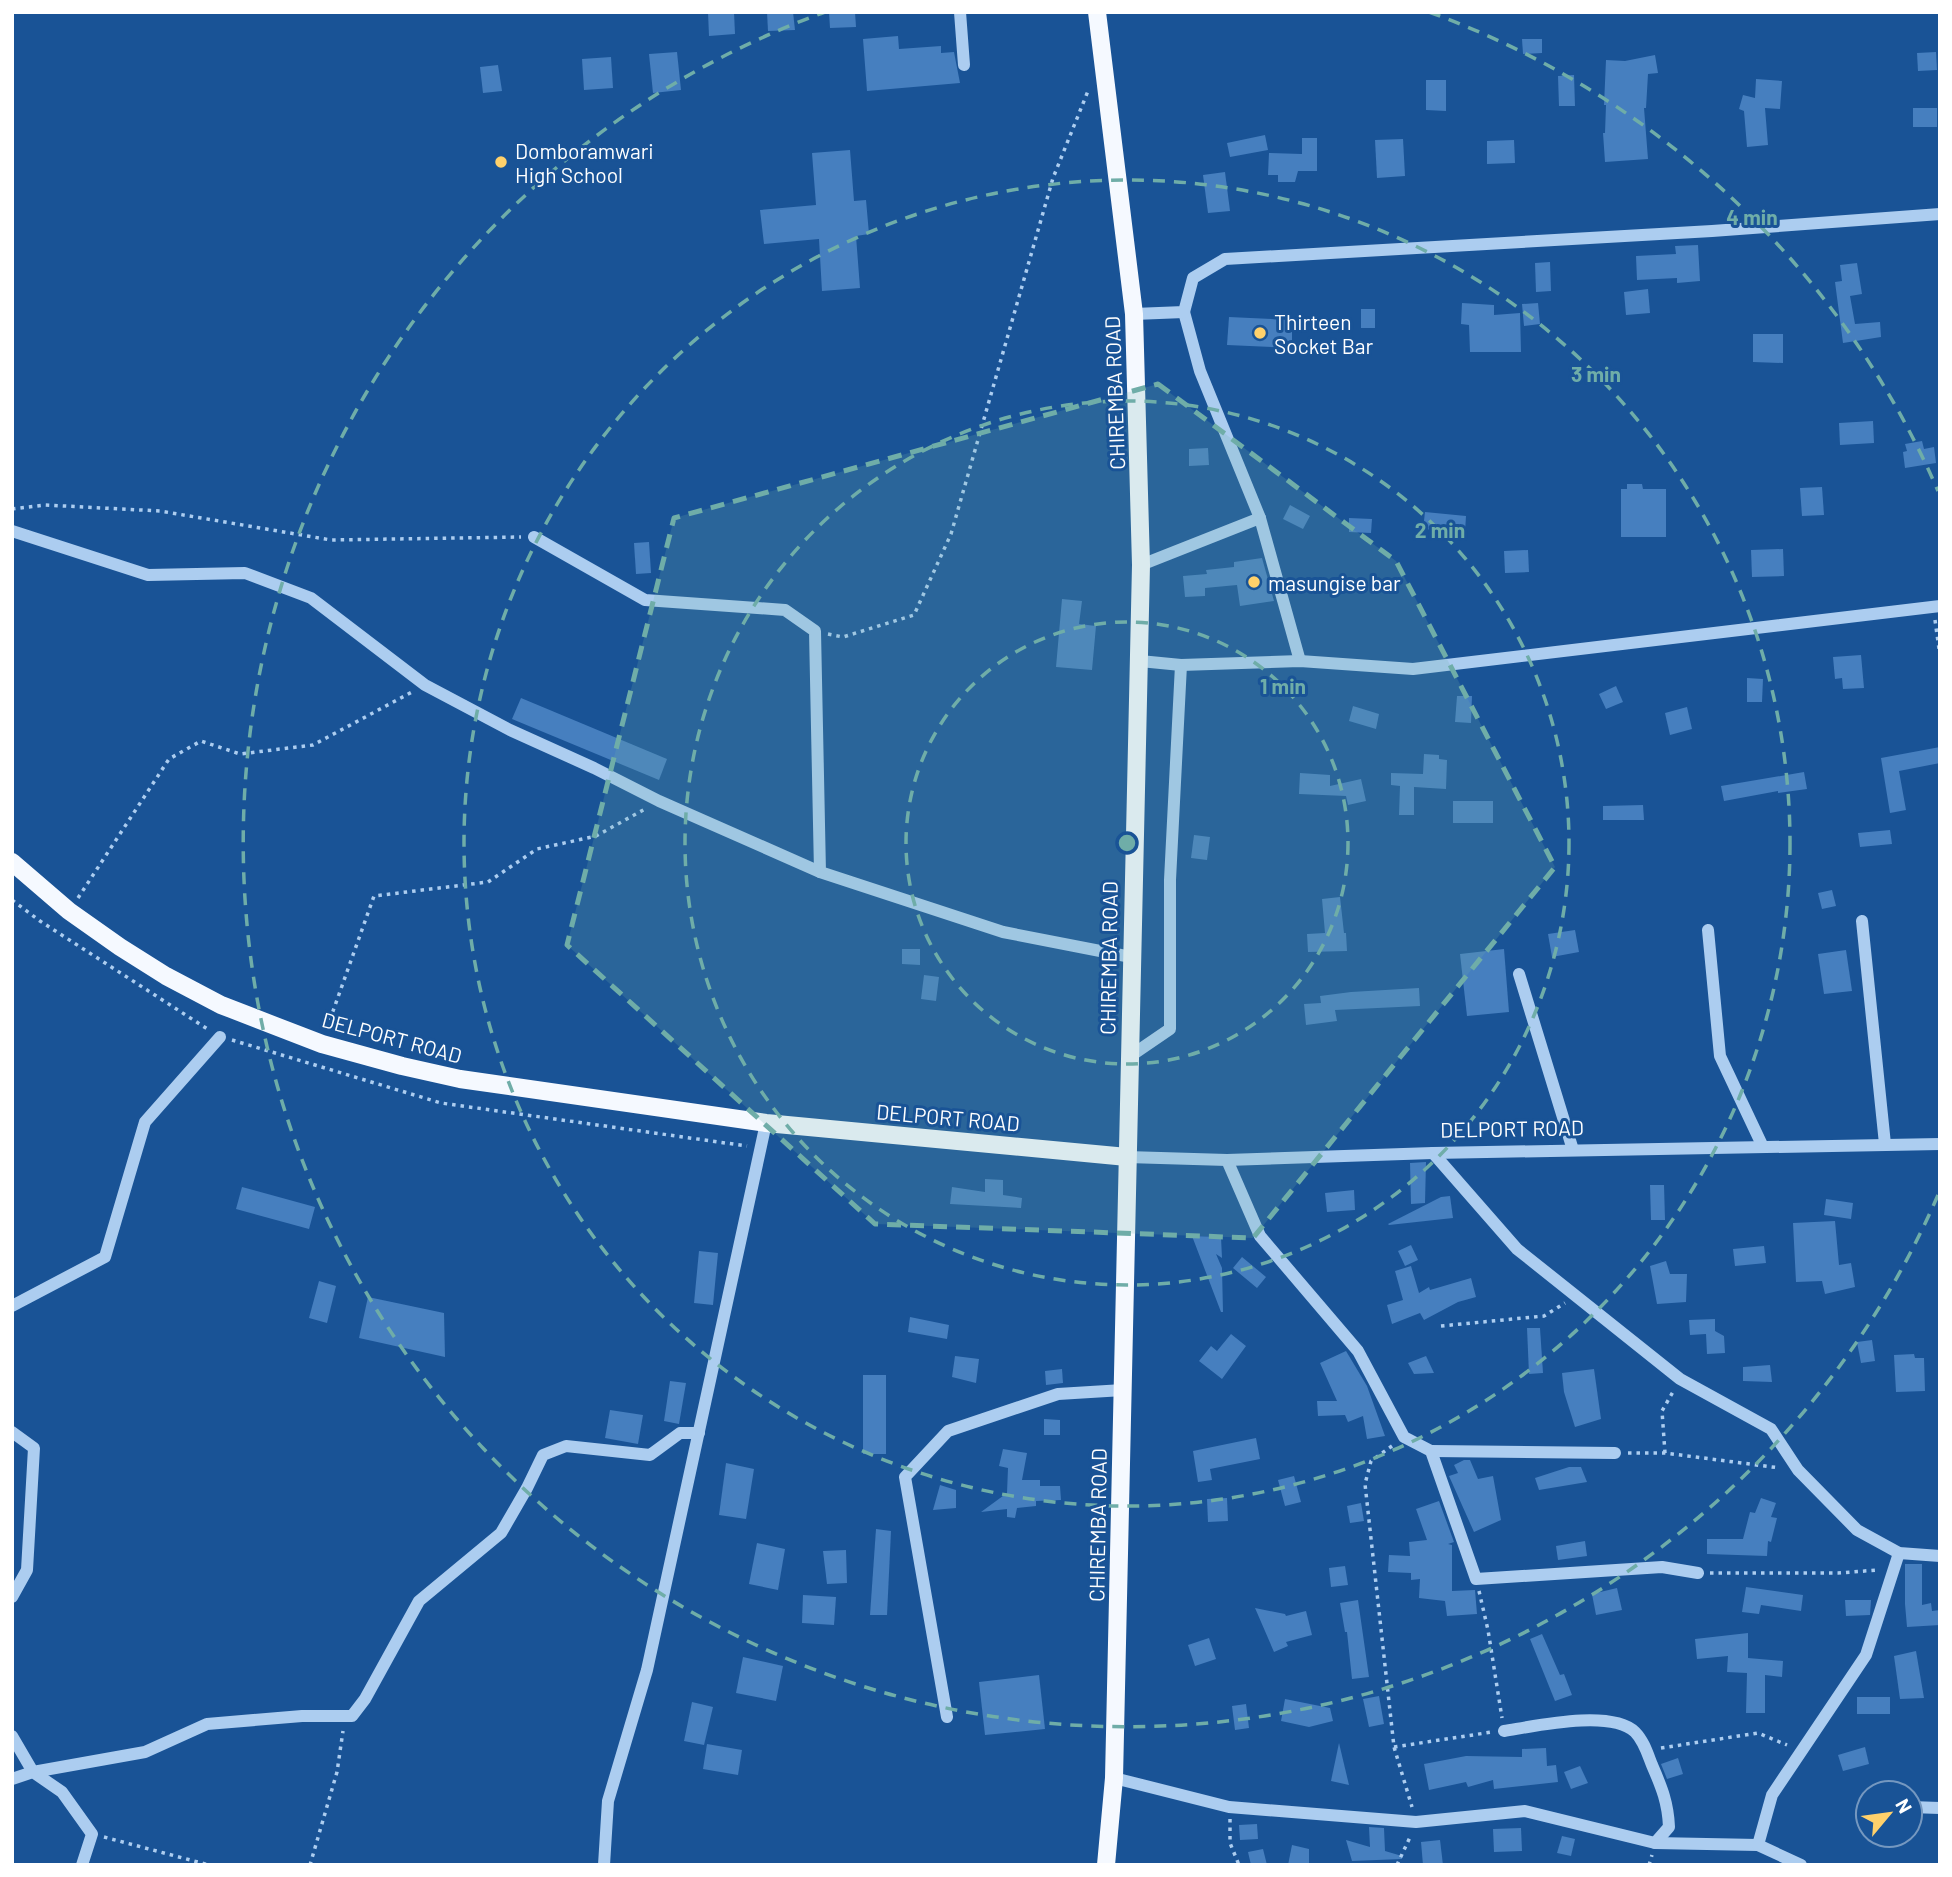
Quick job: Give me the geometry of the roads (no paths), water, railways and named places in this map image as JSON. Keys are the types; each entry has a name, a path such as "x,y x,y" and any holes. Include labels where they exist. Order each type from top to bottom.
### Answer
{"main road":[{"name":"CHIREMBA ROAD","path":"1097,12 1134,314 1141,565 1114,1778 1106,1865"},
{"name":"DELPORT ROAD","path":"12,862 69,911 177,982 221,1004 322,1044 402,1066 460,1079 766,1123 1127,1157"}],"street":[{"path":"960,12 964,65"},
{"path":"1300,661 1260,518 1200,371 1184,312 1193,278 1225,259 1685,233 1940,214"},
{"path":"1134,314 1184,312"},
{"path":"1141,565 1260,518"},
{"path":"12,531 148,575 245,573 311,598 425,685 510,730 659,801 820,872 1003,932 1131,957"},
{"path":"534,537 645,600 785,610 815,631 820,872"},
{"path":"1140,661 1181,665 1300,661 1413,669 1936,607"},
{"path":"1129,1057 1170,1029 1170,880 1181,665"},
{"path":"1863,920 1885,1144"},
{"path":"1708,930 1720,1056 1763,1147"},
{"path":"1519,974 1573,1150"},
{"path":"12,1306 106,1257 145,1122 220,1037"},
{"path":"604,1865 608,1801 647,1670 766,1123"},
{"name":"DELPORT ROAD","path":"1127,1157 1227,1160 1433,1153 1940,1144"},
{"path":"1433,1153 1517,1249 1680,1379 1771,1429 1798,1471 1857,1530 1899,1553 1940,1556"},
{"path":"1227,1160 1260,1236 1358,1351 1404,1437 1431,1451 1615,1453"},
{"path":"947,1717 905,1477 948,1431 1058,1394 1124,1390"},
{"path":"12,1432 34,1448 27,1570 12,1597"},
{"path":"12,1779 33,1772 145,1752 208,1724 302,1716 352,1716 365,1699 419,1601 501,1533 543,1455 566,1446 650,1455 681,1433 699,1433"},
{"path":"1431,1451 1476,1579 1662,1567 1698,1573"},
{"path":"1758,1845 1772,1795 1866,1655 1899,1553"},
{"path":"1504,1731 1593,1719 1634,1731 1646,1750 1668,1803 1669,1827 1655,1843"},
{"path":"12,1736 33,1772 62,1792 92,1834 82,1865"},
{"path":"1114,1778 1229,1807 1416,1822 1525,1811 1655,1843 1758,1845 1801,1865"}],"place":[{"name":"Domboramwari High School","path":"501,162"},
{"name":"Thirteen Socket Bar","path":"1260,333"},
{"name":"masungise bar","path":"1254,582"}]}
